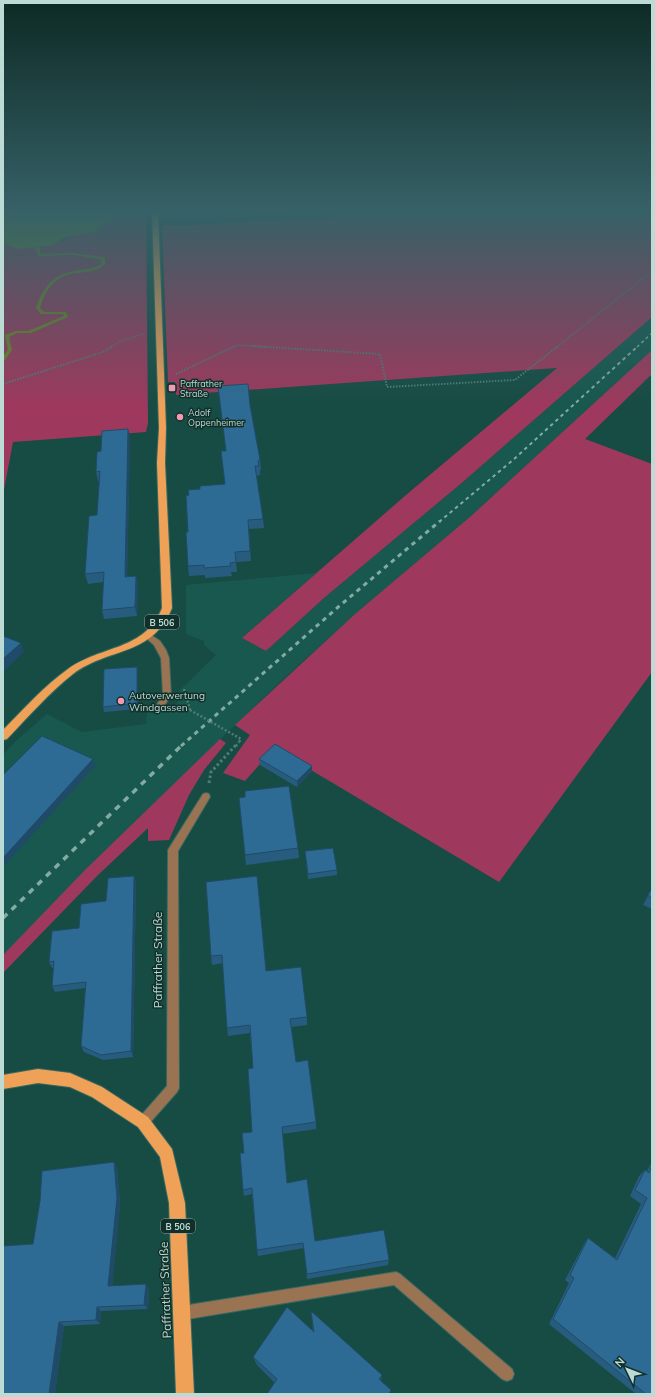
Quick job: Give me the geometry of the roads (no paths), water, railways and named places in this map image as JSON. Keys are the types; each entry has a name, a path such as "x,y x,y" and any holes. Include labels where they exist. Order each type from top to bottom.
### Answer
{"main road":[{"name":"B 506","path":"3,736 64,676 93,658 135,643 148,636 162,623 164,618 167,608 163,481 160,462 164,428 161,410 157,275"},
{"name":"Paffrather Straße","path":"3,1082 38,1076 70,1080 97,1092 143,1122 167,1154 178,1203 185,1394"}],"street":[{"path":"148,636 157,643 165,658 167,695 158,709"},
{"name":"Paffrather Straße","path":"143,1122 174,1088 173,850 206,796"},
{"path":"182,1313 396,1278 507,1374"}],"waterway":[{"path":"3,359 10,350 7,336 16,332 29,332 66,317 64,313 43,313 38,308 46,289 54,280 64,275"}],"railway":[{"path":"637,347 652,333"},
{"path":"439,522 513,460 638,346"},
{"path":"181,746 337,608 440,521"},
{"path":"3,918 182,745"}],"place":[{"name":"Paffrather Straße","path":"172,388"},
{"name":"Adolf Oppenheimer","path":"180,417"},
{"name":"Autoverwertung Windgassen","path":"121,701"}]}
